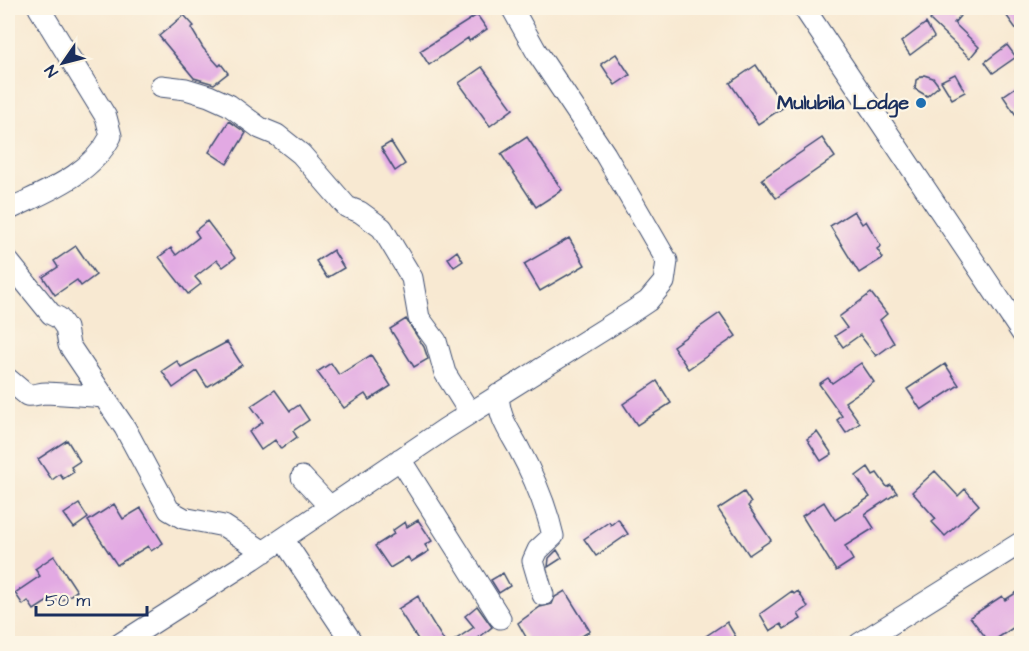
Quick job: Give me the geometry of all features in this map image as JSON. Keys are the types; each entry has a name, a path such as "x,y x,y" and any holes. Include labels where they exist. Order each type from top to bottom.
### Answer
{"street":[{"path":"8,210 74,177 102,154 111,136 106,117 39,8"},
{"path":"124,642 264,552 470,413 648,301 664,282 667,261 605,154 536,51 512,8"},
{"path":"804,8 1022,333"},
{"path":"161,86 186,89 209,96 229,105 260,128 277,135 301,154 347,207 360,212 382,228 412,278 419,318 436,341 446,373 470,413"},
{"path":"8,261 51,314 59,318 66,328 69,345 125,428 169,510 183,518 224,526 264,552"},
{"path":"8,380 27,395 44,393 65,396 72,393 104,397"},
{"path":"498,395 500,416 518,447 548,514 553,536 538,550 532,561 543,596"},
{"path":"400,459 500,618"},
{"path":"302,477 330,507"},
{"path":"283,538 353,644"},
{"path":"859,644 1022,542"}],"building":[{"path":"942,8 951,8 960,16 954,23 979,47 970,58 930,20"},
{"path":"1001,8 1016,8 1022,15 1022,37"},
{"path":"184,15 194,26 191,28 203,48 228,73 214,84 194,78 159,36"},
{"path":"477,15 487,29 469,41 468,38 429,65 420,51"},
{"path":"926,23 934,37 910,55 901,42"},
{"path":"1007,45 1016,57 993,73 985,62"},
{"path":"616,54 630,75 615,85 601,64"},
{"path":"756,65 784,107 758,124 730,83"},
{"path":"482,67 513,109 490,126 459,83"},
{"path":"955,74 965,92 952,99 941,81"},
{"path":"924,75 933,78 939,86 927,96 915,89 916,80"},
{"path":"1022,83 1022,124 1003,96"},
{"path":"229,121 246,133 227,164 209,152"},
{"path":"527,137 562,190 536,207 501,154"},
{"path":"822,138 835,157 776,198 762,179"},
{"path":"391,142 405,164 395,171 381,148"},
{"path":"854,211 862,224 866,221 881,246 877,249 883,258 859,273 830,226"},
{"path":"207,221 235,258 223,267 217,260 195,277 201,284 188,294 159,257 171,248 176,255 199,237 195,231"},
{"path":"569,238 585,265 540,291 524,264"},
{"path":"76,246 96,275 81,286 77,280 55,295 43,277 58,267 54,261"},
{"path":"333,250 344,268 327,278 316,261"},
{"path":"457,251 463,261 454,267 448,258"},
{"path":"871,293 887,314 880,320 894,343 876,356 860,335 843,347 835,336 847,328 839,317"},
{"path":"720,313 736,336 688,369 673,346"},
{"path":"406,319 424,347 428,359 414,367 390,329"},
{"path":"227,342 242,365 207,387 197,371 173,388 162,371 177,361 181,367"},
{"path":"371,355 391,386 369,400 365,394 344,408 317,372 331,363 339,375"},
{"path":"861,363 874,382 845,402 860,423 846,433 837,420 842,416 819,384 828,378 832,383"},
{"path":"945,364 959,385 921,410 907,389"},
{"path":"657,381 671,403 637,425 623,404"},
{"path":"275,390 290,411 299,405 309,420 293,431 297,437 281,449 275,440 261,450 249,432 263,422 251,406"},
{"path":"817,432 832,454 821,461 807,439"},
{"path":"67,440 80,461 71,467 74,472 63,479 60,474 52,480 38,459"},
{"path":"868,467 873,475 877,473 887,487 891,485 897,493 865,514 874,528 845,546 853,560 836,571 802,516 824,502 835,520 870,497 856,476"},
{"path":"935,471 958,496 965,489 979,505 945,536 932,522 936,519 912,492"},
{"path":"744,492 751,503 748,506 771,540 749,555 718,509"},
{"path":"79,504 88,518 74,528 64,514"},
{"path":"114,504 123,519 141,508 163,543 151,551 148,546 117,565 88,521"},
{"path":"618,519 628,534 596,556 584,539 609,522 611,525"},
{"path":"418,520 432,541 425,545 429,551 411,562 408,557 390,568 375,546 394,534 392,531 405,522 407,527"},
{"path":"557,550 562,558 548,567 549,558"},
{"path":"54,556 77,591 58,603 54,597 34,610 28,601 23,605 15,593 40,576 35,569"},
{"path":"503,573 510,586 499,593 491,580"},
{"path":"1022,589 1022,622 990,643 970,617 1002,596 1005,600"},
{"path":"565,591 590,631 570,644 530,644 518,623 540,607 552,604 555,597"},
{"path":"792,591 794,594 798,591 808,607 798,614 801,619 784,629 781,624 770,631 760,614"},
{"path":"418,596 446,644 421,644 398,609"},
{"path":"477,606 492,627 471,644 449,644 474,627 465,616"},
{"path":"727,622 740,644 694,644"}],"place":[{"name":"Mulubila Lodge","path":"921,103"}]}
